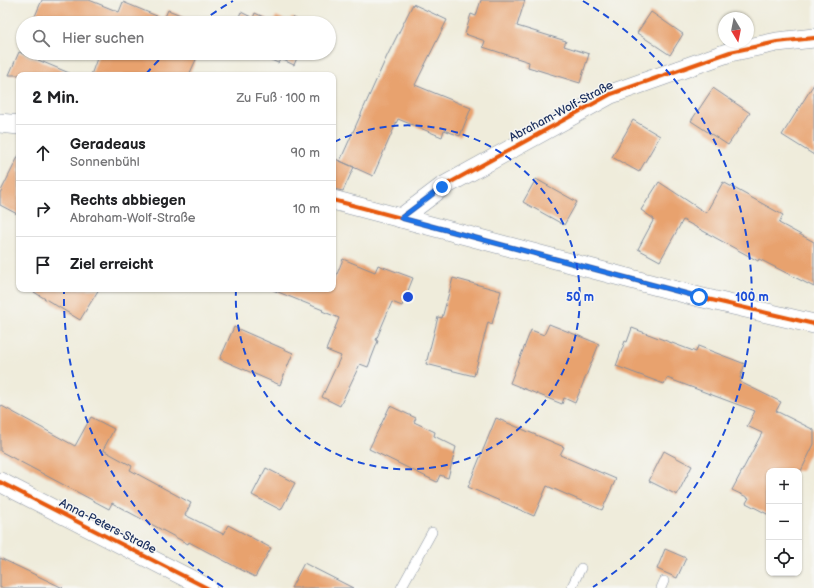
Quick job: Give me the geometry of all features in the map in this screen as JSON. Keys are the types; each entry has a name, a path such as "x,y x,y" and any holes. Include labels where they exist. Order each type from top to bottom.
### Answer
{"street":[{"name":"Abraham-Wolf-Straße","path":"401,218 442,187 611,94 730,52 777,42 814,38"},
{"path":"0,123 16,125"},
{"path":"336,201 699,297 814,324"},
{"name":"Anna-Peters-Straße","path":"0,482 207,588"}],"lane":[{"path":"401,588 432,532"},
{"path":"571,588 581,568"}],"building":[{"path":"42,0 89,0 119,12 123,2 157,16 35,16"},
{"path":"481,0 525,0 517,26 566,41 564,46 589,54 580,83 528,67 529,62 483,47 485,41 465,34 471,14 476,16"},
{"path":"413,4 447,20 415,85 471,108 460,136 444,130 442,137 398,119 373,176 340,161 387,56"},
{"path":"168,10 183,16 165,16"},
{"path":"241,12 249,16 239,16"},
{"path":"651,12 683,34 670,55 637,33"},
{"path":"255,13 261,16 254,16"},
{"path":"16,59 38,60 67,72 16,72 16,75 9,75"},
{"path":"96,60 196,60 190,72 92,72"},
{"path":"271,60 280,60 278,63"},
{"path":"283,60 296,60 294,65"},
{"path":"814,84 814,155 782,135"},
{"path":"713,88 750,113 728,145 691,121"},
{"path":"633,120 660,136 639,172 612,157"},
{"path":"336,159 354,167 343,191 336,190"},
{"path":"16,161 16,213 0,205 0,193"},
{"path":"536,179 577,202 564,225 523,202"},
{"path":"659,182 706,213 723,182 783,215 779,223 814,242 814,287 759,259 758,261 683,220 660,261 638,249 654,219 641,210"},
{"path":"343,259 375,272 378,265 413,278 402,306 392,302 376,340 378,341 368,367 360,364 340,406 322,397 341,356 326,350 339,318 278,292 336,292 336,276"},
{"path":"453,278 501,291 492,324 488,322 474,376 426,364 438,317 442,318"},
{"path":"34,292 97,292 80,320"},
{"path":"549,324 599,344 575,403 564,398 562,404 510,383 531,330 544,335"},
{"path":"234,327 293,353 280,385 220,359"},
{"path":"632,328 696,352 698,346 745,364 740,382 781,402 776,411 814,430 814,444 802,469 766,468 766,513 746,503 749,498 732,490 762,433 747,426 755,411 667,378 664,384 616,366 625,341 627,342"},
{"path":"0,405 75,446 91,417 114,429 103,450 132,466 130,470 191,503 185,515 223,534 228,525 271,548 255,577 189,542 188,544 112,503 109,509 0,451"},
{"path":"390,406 416,418 414,422 435,432 434,436 456,447 448,478 440,475 437,482 369,449"},
{"path":"496,418 564,447 560,455 616,479 602,510 547,486 534,516 468,487"},
{"path":"664,451 692,466 677,495 649,481"},
{"path":"266,468 295,483 281,510 252,495"},
{"path":"665,549 686,558 677,578 657,569"},
{"path":"0,558 63,588 0,588"},
{"path":"304,563 353,588 291,588"}],"cycle path":[{"path":"401,218 442,187 611,94 730,52 777,42 814,38"},
{"path":"336,201 699,297 814,324"},
{"path":"0,482 207,588"}],"route":[{"path":"442,187 401,218 699,297"}]}
